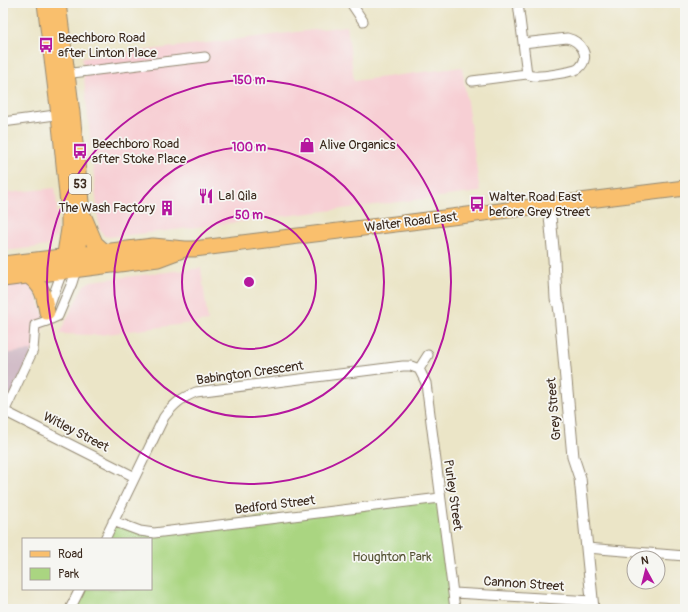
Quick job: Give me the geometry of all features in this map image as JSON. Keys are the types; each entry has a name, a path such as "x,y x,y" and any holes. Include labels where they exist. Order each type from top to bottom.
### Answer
{"main road":[{"name":"53","path":"45,3 61,74"},
{"name":"53","path":"58,3 61,74 66,114 71,255 69,271"},
{"name":"53","path":"66,114 77,156 81,208 80,238 71,255"},
{"name":"Walter Road East","path":"3,279 158,259 185,250 685,188"},
{"path":"81,208 95,243 104,252"},
{"name":"Walter Road East","path":"3,264 153,246 185,250"},
{"path":"28,276 40,286 43,293 47,317"}],"street":[{"path":"351,3 363,21"},
{"path":"518,3 527,74"},
{"path":"472,81 527,74 534,76 572,71 579,68 582,64 584,51 582,45 567,38 523,43"},
{"path":"61,74 205,57"},
{"path":"3,122 66,114"},
{"name":"Grey Street","path":"549,205 556,299 560,312 573,457 580,478 592,605"},
{"path":"4,413 33,350 35,325 47,317 58,316 72,283 69,271"},
{"path":"47,317 69,271"},
{"path":"419,369 428,355"},
{"name":"Babington Crescent","path":"104,538 164,417 178,401 188,395 196,392 403,366 411,366 419,369"},
{"name":"Purley Street","path":"419,369 426,384 455,609"},
{"name":"Witley Street","path":"4,413 135,477"},
{"name":"Bedford Street","path":"113,521 140,531 154,533 440,498"},
{"path":"587,548 685,556"},
{"path":"70,609 80,590"},
{"name":"Cannon Street","path":"454,593 592,605"}],"shaded area":[{"path":"347,26 354,81 462,67 480,192 157,232 110,237 104,236 99,227 82,58"},
{"path":"55,188 57,205 56,236 49,246 3,251 3,189 6,189 7,193"},
{"path":"201,268 208,321 99,335 59,334 84,285 91,281"},
{"path":"28,276 47,321 33,350 3,354 3,279"},
{"path":"33,350 3,414 3,354"}],"green space":[{"name":"Houghton Park","path":"440,498 455,609 70,609 80,590 152,590 152,538 105,538 113,521 140,531"}],"place":[{"name":"Beechboro Road after Linton Place","path":"46,45"},
{"name":"Alive Organics","path":"307,145"},
{"name":"Beechboro Road after Stoke Place","path":"80,151"},
{"name":"Lal Qila","path":"206,196"},
{"name":"Walter Road East before Grey Street","path":"477,204"},
{"name":"The Wash Factory","path":"167,208"}]}
